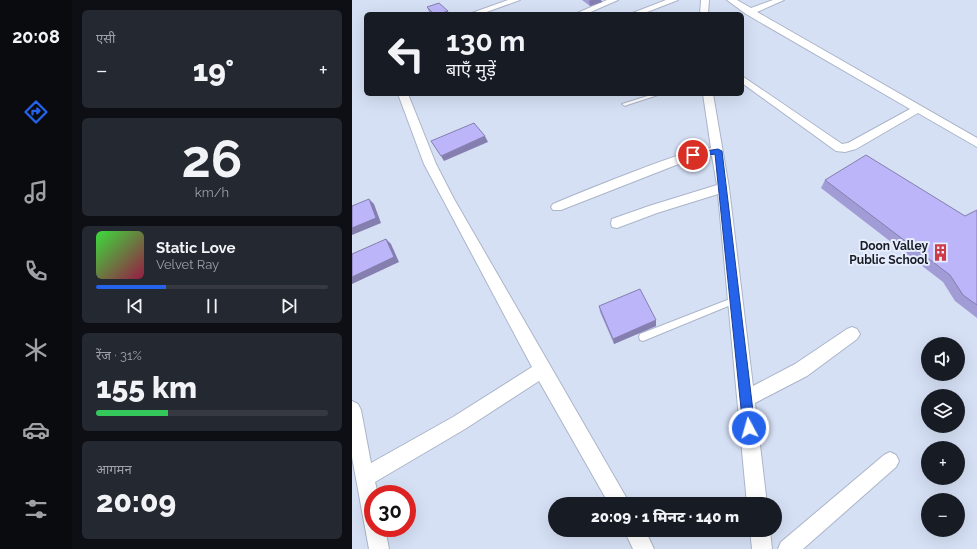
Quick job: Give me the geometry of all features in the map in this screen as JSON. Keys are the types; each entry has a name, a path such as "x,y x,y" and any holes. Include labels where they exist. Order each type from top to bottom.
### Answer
{"street":[{"path":"484,0 493,8"},
{"path":"480,12 516,0"},
{"path":"584,12 614,0"},
{"path":"640,12 674,0"},
{"path":"704,12 705,0"},
{"path":"731,0 748,12 801,40 977,143"},
{"path":"748,12 780,0"},
{"path":"744,80 840,148 852,146 917,109"},
{"path":"404,96 430,164 449,201 466,228 542,370 616,497"},
{"path":"708,96 723,188 756,497"},
{"path":"557,207 591,192 679,160 705,152 718,151"},
{"path":"617,223 653,209 723,188"},
{"path":"746,398 801,370 852,334"},
{"path":"364,478 459,423 542,370"},
{"path":"352,410 366,485"},
{"path":"788,549 890,461"},
{"path":"377,537 379,549"},
{"path":"638,537 644,549"},
{"path":"761,537 762,549"}],"lane":[{"path":"625,104 653,96"},
{"path":"643,337 735,300"}],"building":[{"path":"439,3 448,11 432,12 427,7"},
{"path":"474,123 485,136 441,156 431,141"},
{"name":"Doon Valley Public School","path":"866,155 965,216 977,210 977,305 963,295 950,275 825,180"},
{"path":"369,199 376,218 352,228 352,206"},
{"path":"386,239 394,257 352,277 352,254"},
{"path":"640,289 656,320 613,339 599,306"}],"place":[{"name":"Doon Valley Public School","path":"941,253"}],"route":[{"path":"693,155 718,151 749,428"}]}
